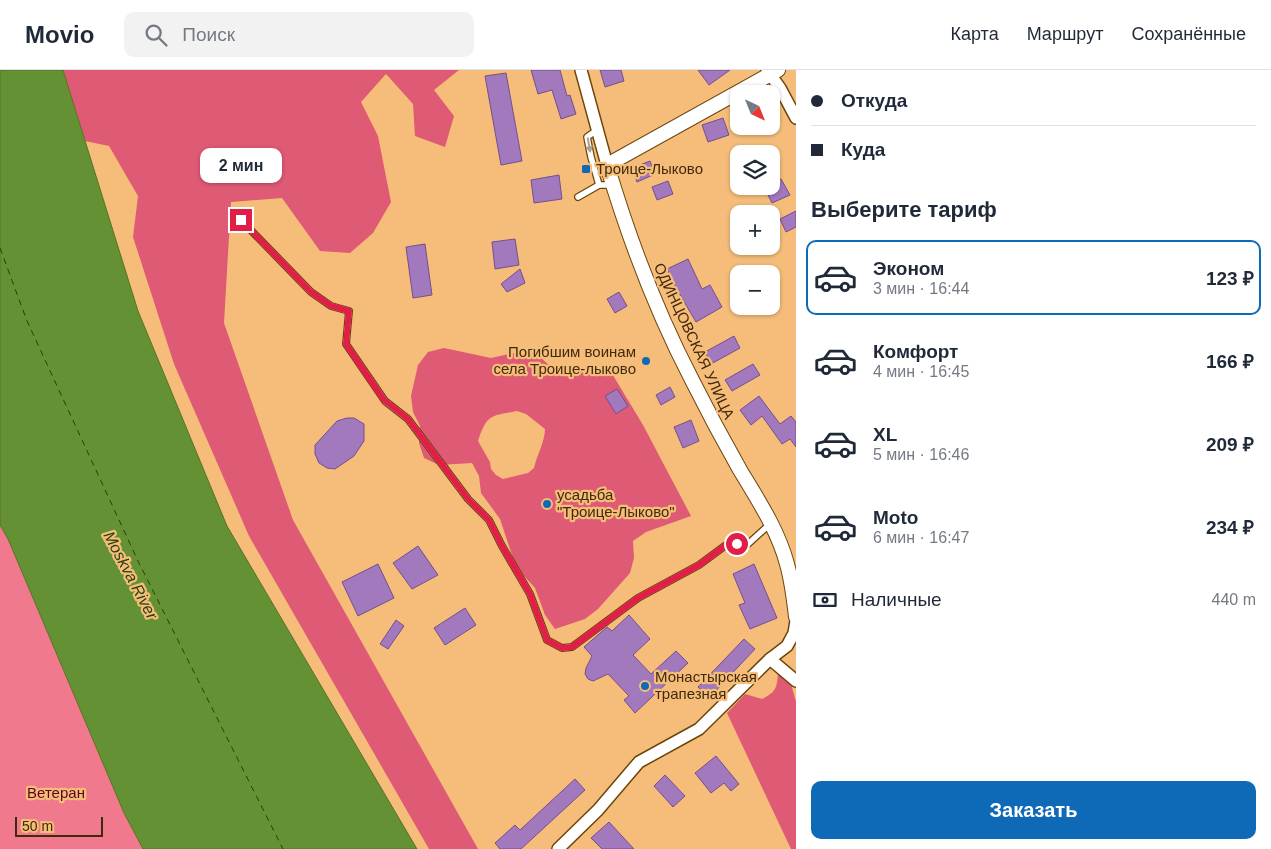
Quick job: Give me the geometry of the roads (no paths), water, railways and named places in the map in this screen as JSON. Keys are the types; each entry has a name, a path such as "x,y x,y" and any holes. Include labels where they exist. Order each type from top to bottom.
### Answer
{"street":[{"name":"ОДИНЦОВСКАЯ УЛИЦА","path":"581,70 607,165 606,185 662,317 715,426 771,524 787,564 795,591 796,617"},
{"path":"607,165 772,72 796,118"},
{"path":"558,849 598,810 639,762 699,730 770,658 787,646 794,633 796,621"},
{"path":"770,658 796,681"}],"lane":[{"path":"578,197 606,185 591,157 587,136 597,130"},
{"path":"241,220 311,292 331,306 349,311 346,344 384,400 408,419 468,499 489,520 530,594 547,640 562,648 572,647 638,598 699,565 726,545 748,544 771,524"}],"water":[{"name":"Moskva River","path":"0,70 63,70 138,311 227,526 417,849 143,849 124,813 8,539 0,525"}],"place":[{"name":"Троице-Лыково","path":"586,169"},
{"name":"Погибшим воинам села Троице-лыково","path":"646,361"},
{"name":"усадьба \"Троице-Лыково\"","path":"547,504"},
{"name":"Монастырская трапезная","path":"645,686"}],"park label":[{"name":"Ветеран","path":"56,793"}]}
